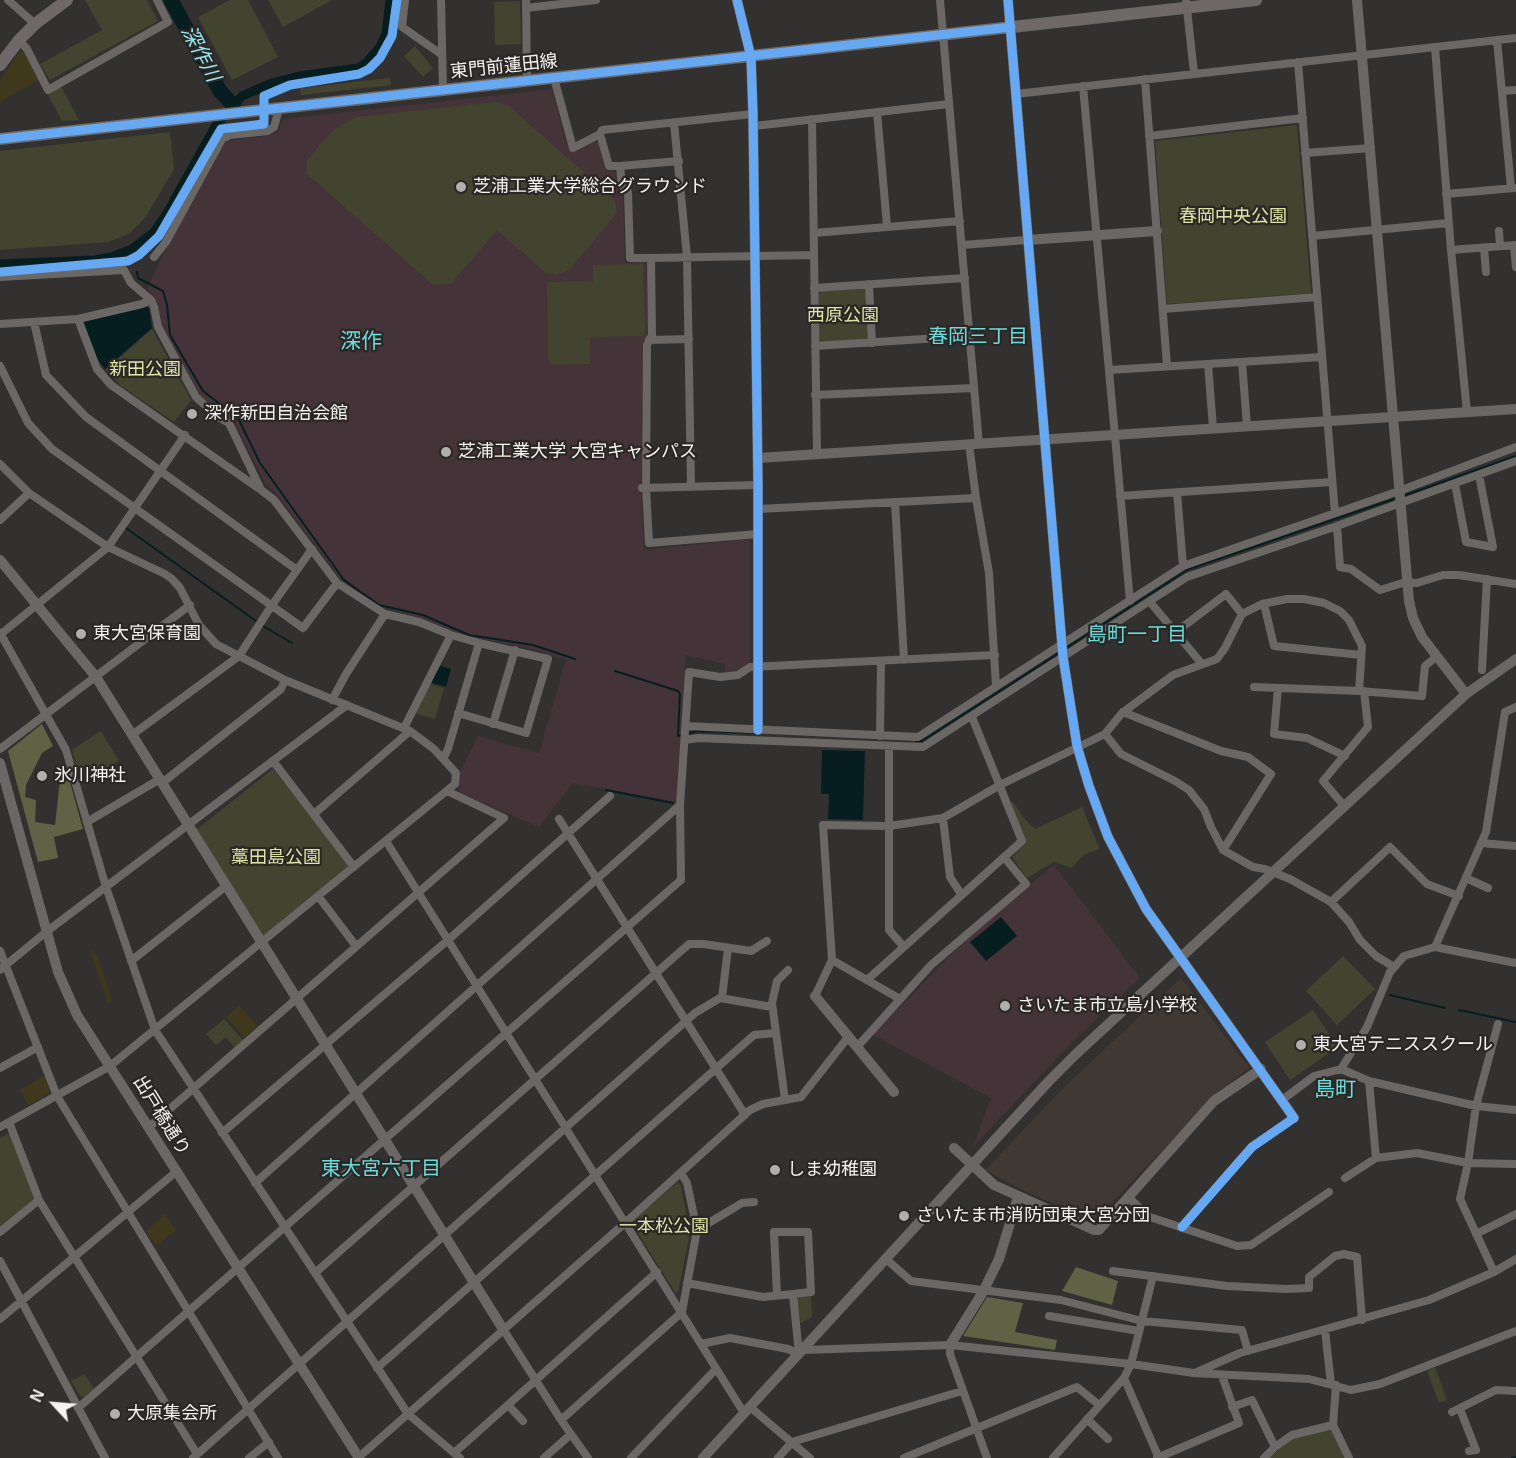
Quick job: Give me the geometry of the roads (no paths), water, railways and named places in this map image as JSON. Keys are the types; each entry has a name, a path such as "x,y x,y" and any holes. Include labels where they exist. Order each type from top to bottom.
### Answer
{"main road":[{"name":"東門前蓮田線","path":"0,139 751,57 1187,4 1256,0"},
{"path":"0,66 34,24 64,1"}],"street":[{"path":"8,0 34,24"},
{"path":"19,40 27,49 48,90 168,22 157,0"},
{"path":"405,0 402,27 441,54"},
{"path":"441,0 443,90"},
{"path":"526,81 526,4 596,0"},
{"path":"737,0 751,57 754,126 758,458 758,730"},
{"path":"940,0 974,388 976,498 989,573 996,686"},
{"path":"1008,0 1063,657 1077,746 1108,837 1146,909 1294,1118 1252,1147 1182,1227"},
{"path":"1357,0 1394,416 1406,582 1417,629 1466,694"},
{"path":"1187,4 1194,74"},
{"path":"1016,94 1516,38"},
{"path":"1446,194 1514,188 1497,40"},
{"path":"1435,47 1450,250 1467,412"},
{"path":"1298,62 1335,513"},
{"path":"554,78 573,148 600,134 602,130 753,114"},
{"path":"1145,79 1167,366"},
{"path":"1083,86 1130,601"},
{"path":"1502,91 1516,90"},
{"path":"754,126 949,104"},
{"path":"154,257 166,242 222,140 230,135 268,131 274,127 279,109"},
{"path":"878,112 887,226"},
{"path":"1149,136 1303,118"},
{"path":"812,119 817,453"},
{"path":"674,123 687,257 691,486"},
{"path":"600,134 609,166 679,161"},
{"path":"1305,153 1371,148"},
{"path":"620,166 622,186 628,192 630,258 814,255"},
{"path":"814,233 960,221"},
{"path":"1312,236 1448,223"},
{"path":"962,245 1157,231"},
{"path":"1499,231 1500,246"},
{"path":"1450,250 1515,246 1516,267"},
{"path":"1484,248 1486,272"},
{"path":"651,258 652,335 646,345 643,488 646,547 758,534"},
{"path":"0,277 124,270 131,282 151,300 158,327 196,397 218,417 229,423 261,490"},
{"path":"814,288 965,278"},
{"path":"869,284 872,343"},
{"path":"1163,309 1317,297"},
{"path":"0,324 78,319 151,300"},
{"path":"78,319 97,369 111,385 185,435 274,500 337,583 385,614 419,622 479,643 548,659 526,733 458,713"},
{"path":"34,322 46,375 86,417 297,570"},
{"path":"815,346 970,336"},
{"path":"649,340 689,339"},
{"path":"1109,370 1322,357"},
{"path":"1242,362 1247,426"},
{"path":"1208,364 1213,428"},
{"path":"0,366 27,423 52,449 303,628 337,583"},
{"path":"815,395 974,388"},
{"path":"758,458 1516,409"},
{"path":"185,435 108,547 1,634 66,750 106,886 155,1030 408,1414 457,1456 508,1405 657,1272"},
{"path":"686,726 918,737 1183,566 1399,491 1516,447"},
{"path":"685,740 698,738 923,747 1187,577 1479,476 1516,460"},
{"path":"0,464 29,493 108,547 165,573 180,588 199,625 216,644 285,680 407,730 434,749 456,773 454,784 447,791 110,1066 0,1127"},
{"path":"1455,484 1466,542 1493,547 1479,476"},
{"path":"1120,496 1332,482"},
{"path":"643,488 758,485"},
{"path":"1177,492 1183,566"},
{"path":"0,520 29,493"},
{"path":"758,509 976,498"},
{"path":"895,502 904,660"},
{"path":"1337,526 1340,567 1351,569 1380,590 1406,582 1418,583 1443,575 1459,574 1516,584"},
{"path":"132,735 239,656 312,549"},
{"path":"0,560 96,677 503,1329 588,1458"},
{"path":"1482,670 1487,579"},
{"path":"1176,632 1226,594 1242,614"},
{"path":"894,1092 815,996 832,960 823,825 889,825 943,818 1000,785 1105,734 1123,712 1173,675 1217,659 1242,614 1264,604 1287,599 1304,599 1324,603 1340,611 1349,620 1362,646 1358,680 1368,727 1323,781 1345,807"},
{"path":"1150,602 1202,664"},
{"path":"1264,604 1274,646 1362,655"},
{"path":"0,749 190,605"},
{"path":"332,700 385,614"},
{"path":"314,814 407,730 451,635"},
{"path":"443,759 448,749 479,643"},
{"path":"493,724 515,650"},
{"path":"78,1408 681,880 680,805 688,672 720,677 738,675 750,667 995,655"},
{"path":"1254,687 1422,696 1425,666 1437,657"},
{"path":"703,1458 1070,1061 1466,694 1516,659"},
{"path":"880,736 881,661"},
{"path":"87,822 161,781 281,688 285,680"},
{"path":"1278,688 1274,734 1307,738 1345,756"},
{"path":"3,968 106,886 347,705"},
{"path":"1435,947 1486,832 1505,712 1516,707"},
{"path":"1123,712 1221,751 1248,757 1271,774 1223,850"},
{"path":"867,980 1022,841 972,717"},
{"path":"1105,734 1121,754 1189,790 1204,809 1223,850 1253,867 1290,879 1331,902 1349,922 1360,940 1376,956 1394,967"},
{"path":"888,746 889,930 904,947"},
{"path":"273,761 354,867"},
{"name":"出戸橋通り","path":"0,763 46,932 67,994 83,1024 358,1458"},
{"path":"149,1128 504,818 447,791"},
{"path":"222,1132 448,940 610,796"},
{"path":"255,1182 680,805"},
{"path":"943,818 950,877 961,894"},
{"path":"559,819 745,1115"},
{"path":"386,841 716,1369 747,1410 792,1442 810,1458"},
{"path":"1481,843 1516,846"},
{"path":"1331,902 1390,847 1427,884 1458,896"},
{"path":"857,1047 932,965 1026,884 1004,857"},
{"path":"1466,878 1488,888"},
{"path":"131,961 226,886"},
{"path":"318,896 356,946"},
{"path":"315,1274 689,944 751,951 767,941"},
{"path":"1341,1070 1367,1027 1394,967 1404,956 1435,947 1516,963"},
{"path":"722,998 728,948"},
{"path":"0,951 3,968 57,1096 278,1458"},
{"path":"832,960 900,999"},
{"path":"785,1100 772,1007 777,981 788,970"},
{"path":"9,1122 39,1200 195,1456 695,1013 722,998 772,1007"},
{"path":"1494,1272 1460,1199 1476,1106 1498,1024"},
{"path":"377,1368 754,1035 775,1033"},
{"path":"358,1458 745,1115 763,1104 801,1097 849,1036"},
{"path":"0,1068 38,1047"},
{"path":"954,1148 988,1182 1094,1230 1099,1230 1214,1101 1261,1069"},
{"path":"1282,1100 1314,1076 1341,1070 1369,1081 1476,1106 1516,1110"},
{"path":"1369,1081 1376,1158"},
{"path":"1345,1178 1376,1158 1417,1152 1468,1163 1516,1164"},
{"path":"0,1319 177,1171"},
{"path":"561,1420 682,1312 697,1230 687,1183 681,1173"},
{"path":"1129,1198 1150,1217 1237,1246 1251,1245 1329,1192"},
{"path":"987,1458 962,1392 950,1354 950,1345 983,1292 999,1259 1018,1197"},
{"path":"0,1232 39,1200"},
{"path":"697,1230 742,1203 754,1202"},
{"path":"1476,1234 1516,1214"},
{"path":"687,1283 763,1296 777,1295 793,1293 811,1292 808,1232 774,1232 777,1295"},
{"path":"1113,1272 1227,1286 1309,1288 1309,1277 1335,1256 1344,1254 1357,1257 1362,1320"},
{"path":"886,1258 911,1281 983,1292 1061,1300 1142,1321 1242,1330 1248,1351"},
{"path":"1194,1373 1248,1351 1429,1300 1494,1272 1516,1259"},
{"path":"0,1261 105,1458"},
{"path":"1053,1458 1124,1378 1131,1364 1153,1276"},
{"path":"793,1293 801,1352"},
{"path":"1049,1316 1139,1331"},
{"path":"1325,1330 1334,1384 1333,1425 1349,1458"},
{"path":"701,1344 730,1338 801,1352 950,1345 1222,1376 1309,1379 1351,1390 1380,1384 1516,1330"},
{"path":"631,1458 716,1369"},
{"path":"1124,1378 1157,1457 1175,1454 1239,1423 1222,1376"},
{"path":"904,1458 1077,1387 1099,1405"},
{"path":"1469,1451 1476,1450 1456,1410 1497,1390 1516,1391"},
{"path":"778,1458 792,1442 962,1392"},
{"path":"1232,1407 1252,1400 1275,1447"},
{"path":"508,1405 523,1421"},
{"path":"1087,1419 1108,1439"},
{"path":"1264,1458 1292,1435 1333,1425"},
{"path":"544,1458 571,1434"},
{"path":"249,1458 269,1442"}],"water":[{"path":"144,306 149,308 152,328 105,369 95,356 83,326 84,321"},
{"path":"438,665 451,669 446,687 429,682"},
{"path":"822,750 865,751 863,820 828,819 829,794 821,794"},
{"path":"1001,917 1017,936 986,961 970,942"}],"waterway":[{"name":"深作川","path":"171,0 220,91 233,105"},
{"path":"0,264 95,260 132,249 154,232 216,125 242,96 272,83 299,76 358,68 366,63 380,47 386,34 390,0"},
{"path":"137,272 138,278 163,291 170,335 203,391 238,418 260,463 344,580 379,605 423,615 469,635 533,645 575,659"},
{"path":"1403,496 1516,456"},
{"path":"1066,648 1189,569 1397,498"},
{"path":"126,528 256,621"},
{"path":"263,626 292,643"},
{"path":"916,741 922,741 1059,653"},
{"path":"615,671 678,691 680,694 678,736 683,735"},
{"path":"689,733 697,731 755,733"},
{"path":"606,790 673,803"},
{"path":"1390,995 1445,1008"},
{"path":"1459,1010 1516,1022"},
{"path":"1512,1458 1516,1457"}],"place":[{"name":"芝浦工業大学総合グラウンド","path":"461,187"},
{"name":"深作新田自治会館","path":"192,414"},
{"name":"芝浦工業大学 大宮キャンパス","path":"446,452"},
{"name":"東大宮保育園","path":"81,634"},
{"name":"氷川神社","path":"42,776"},
{"name":"さいたま市立島小学校","path":"1005,1006"},
{"name":"東大宮テニススクール","path":"1301,1045"},
{"name":"しま幼稚園","path":"775,1170"},
{"name":"さいたま市消防団東大宮分団","path":"904,1216"},
{"name":"大原集会所","path":"115,1414"}],"district":[{"name":"春岡三丁目","path":"978,337"},
{"name":"深作","path":"361,342"},
{"name":"島町一丁目","path":"1137,635"},
{"name":"島町","path":"1335,1090"},
{"name":"東大宮六丁目","path":"381,1169"}],"park label":[{"name":"春岡中央公園","path":"1233,217"},
{"name":"西原公園","path":"843,316"},
{"name":"新田公園","path":"145,370"},
{"name":"藁田島公園","path":"276,858"},
{"name":"一本松公園","path":"664,1227"}]}
